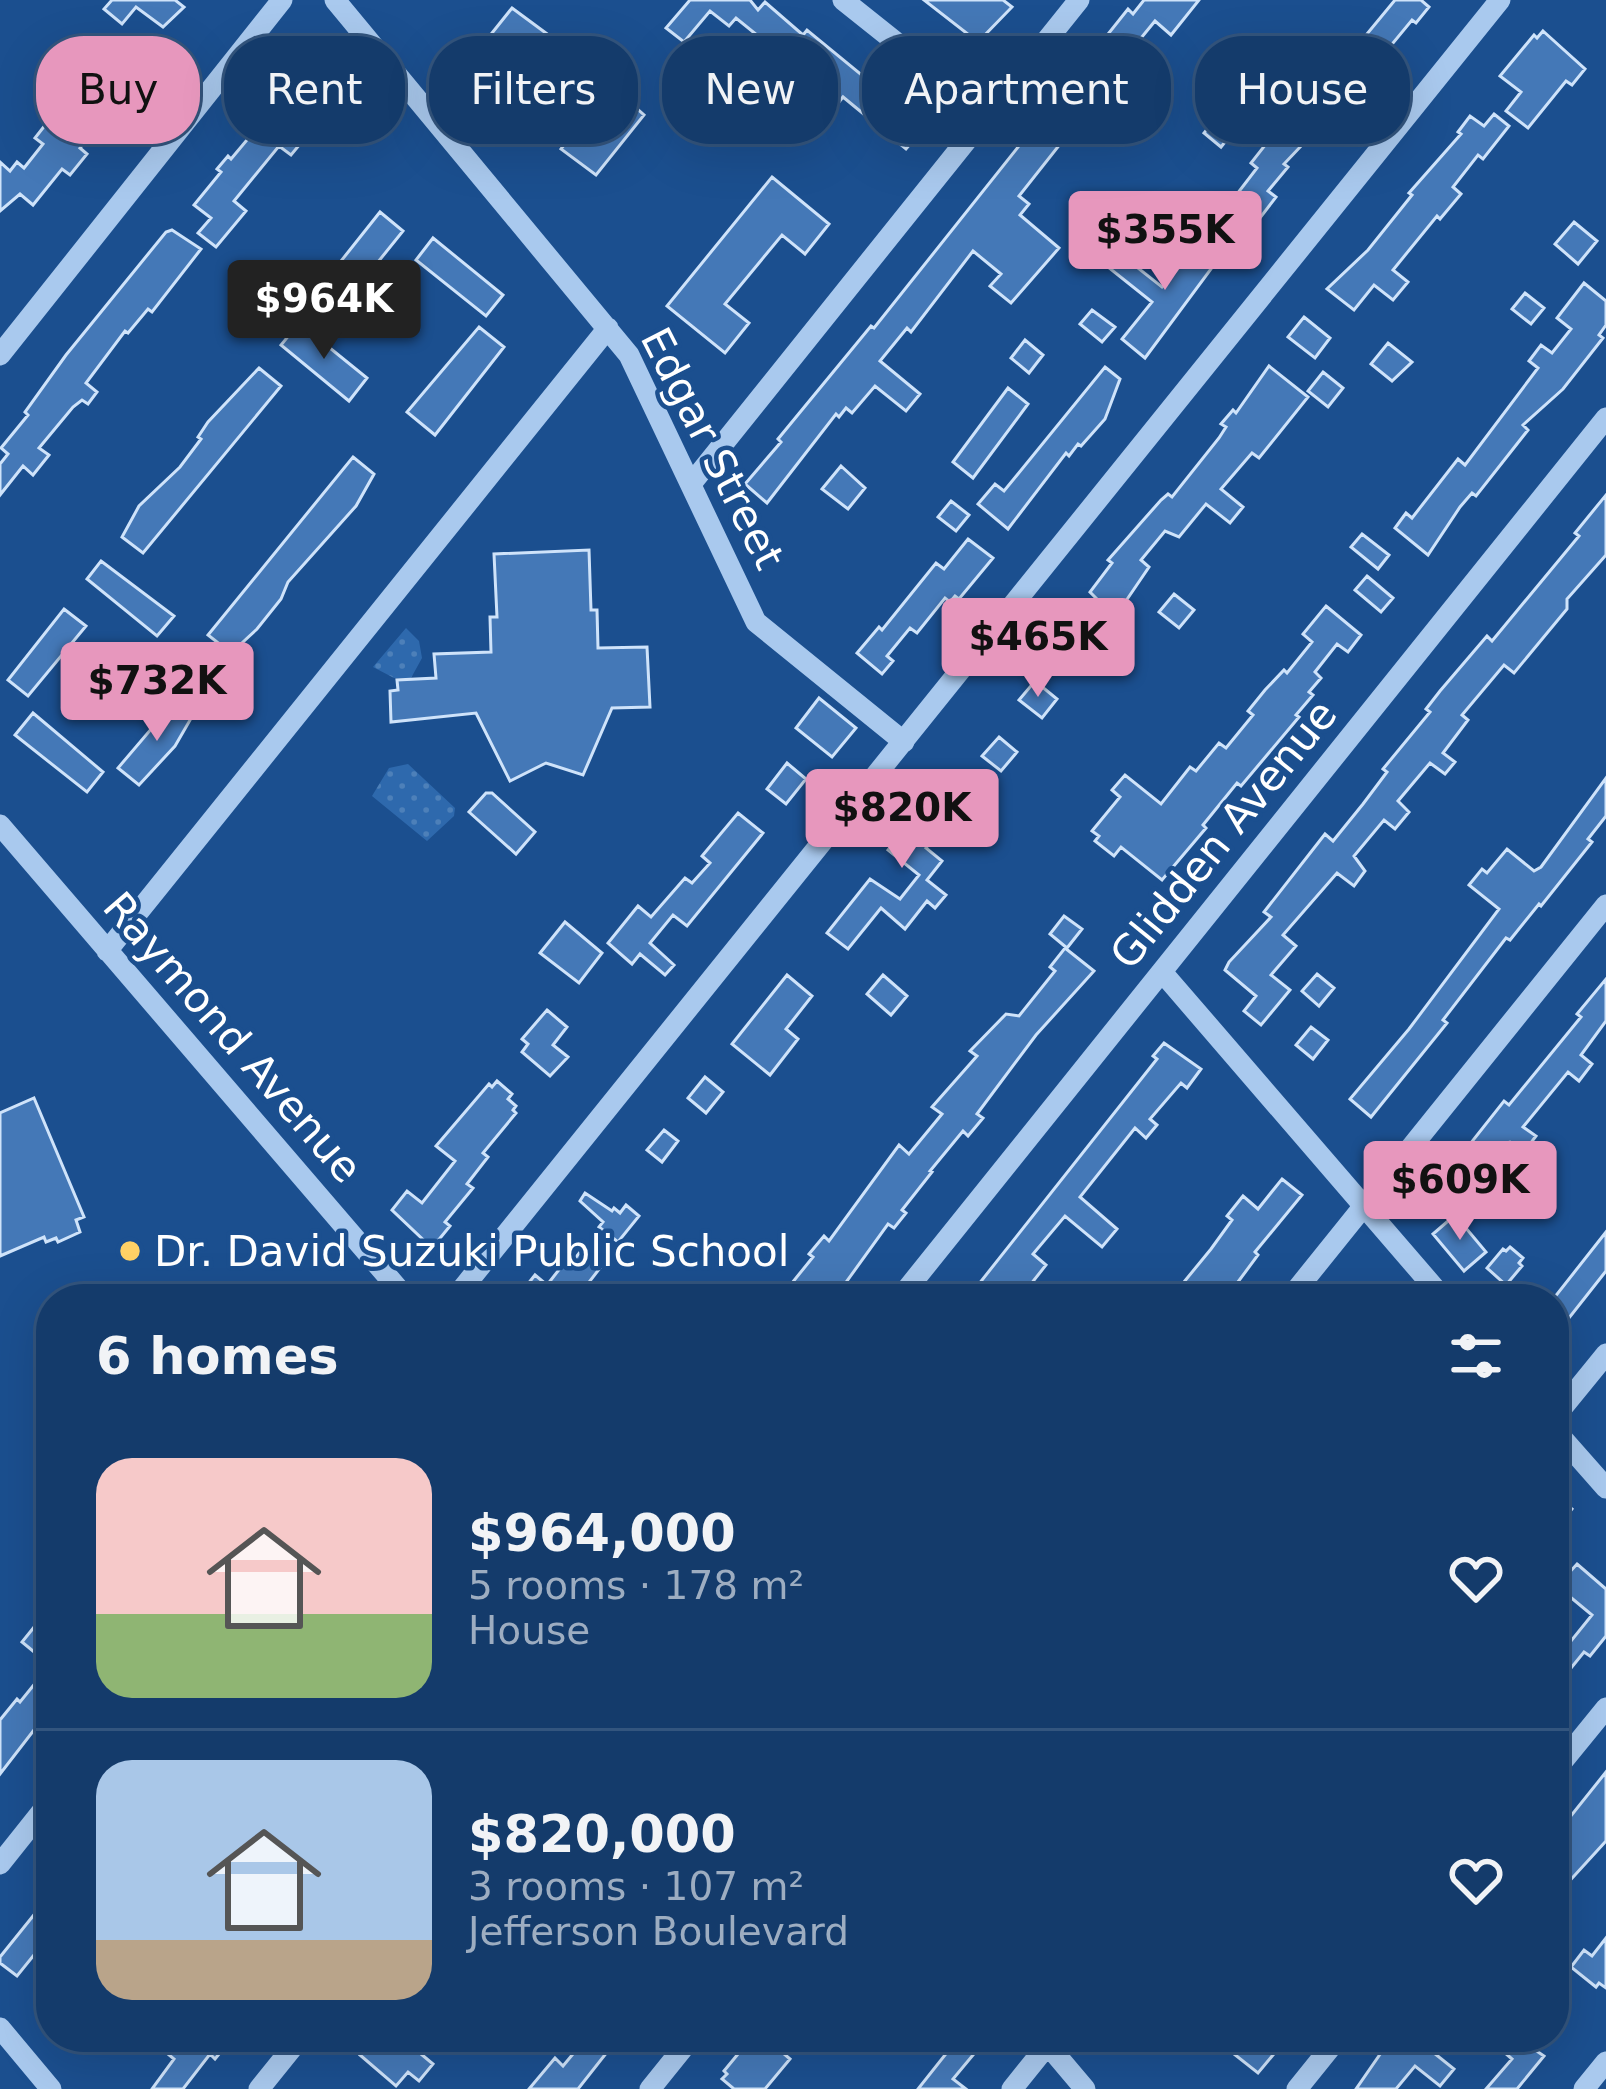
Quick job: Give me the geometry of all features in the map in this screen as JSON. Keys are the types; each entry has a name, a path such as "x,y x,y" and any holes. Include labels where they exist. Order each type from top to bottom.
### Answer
{"street":[{"path":"0,355 282,0"},
{"name":"Edgar Street","path":"335,0 629,355 757,622 904,742"},
{"path":"843,0 888,36"},
{"path":"1050,36 1079,0"},
{"path":"466,1284 1500,0"},
{"path":"691,484 962,144"},
{"path":"107,951 608,328"},
{"name":"Glidden Avenue","path":"911,1284 1606,418"},
{"name":"Raymond Avenue","path":"0,825 394,1284"},
{"path":"1300,1284 1606,905"},
{"path":"1162,972 1432,1284"},
{"path":"1569,1400 1606,1354"},
{"path":"1569,1446 1606,1488"},
{"path":"1569,1754 1606,1708"},
{"path":"0,1864 36,1819"},
{"path":"0,2028 51,2089"},
{"path":"259,2089 290,2052"},
{"path":"650,2089 680,2052"},
{"path":"1012,2089 1039,2052"},
{"path":"1057,2052 1085,2089"},
{"path":"1297,2089 1327,2052"},
{"path":"1584,2089 1606,2062"}],"shaded area":[{"path":"406,628 419,641 422,658 411,678 394,678 373,667"},
{"path":"408,764 455,808 454,816 427,841 372,796 389,768"}],"building":[{"path":"112,0 175,0 184,7 163,27 136,7 122,24 104,9"},
{"path":"690,0 750,0 758,10 765,2 803,35 807,30 814,36 758,36 736,18 729,26 710,11 689,36 676,36 666,28"},
{"path":"924,0 1003,0 1012,7 984,36 970,36"},
{"path":"1144,0 1199,0 1171,35 1155,21 1143,36 1107,36 1128,9 1133,14"},
{"path":"1395,0 1421,0 1429,7 1399,36 1365,36"},
{"path":"512,8 550,36 490,36"},
{"path":"1543,31 1585,69 1572,85 1566,81 1528,128 1506,111 1521,92 1500,76 1534,35 1537,38"},
{"path":"838,55 862,75 862,113 843,97 838,103"},
{"path":"1494,114 1509,126 1483,159 1478,155 1453,187 1461,194 1393,270 1408,282 1393,300 1374,285 1354,310 1327,289 1368,250 1412,195 1409,193 1461,134 1470,116 1484,126"},
{"path":"43,144 84,144 80,148 87,154 70,175 62,169 33,205 20,194 0,211 0,162 10,171 17,162 24,168"},
{"path":"244,144 300,144 291,155 279,146 234,201 246,211 216,247 198,233 211,218 194,205 221,172 217,169 228,156 231,159"},
{"path":"565,144 621,144 596,175 561,149"},
{"path":"1021,144 1060,144 1019,196 1029,204 1020,215 1059,248 1011,303 990,286 1001,274 973,251 911,332 907,328 880,361 920,394 906,411 875,386 852,413 846,408 839,417 836,414 767,503 745,484"},
{"path":"1266,144 1303,144 1284,164 1288,167 1268,191 1276,197 1250,231 1224,211 1257,168 1251,163"},
{"path":"772,177 829,224 805,254 782,235 725,304 749,323 725,353 667,306"},
{"path":"380,212 403,231 336,314 314,295"},
{"path":"1574,222 1597,241 1578,264 1555,244"},
{"path":"172,230 201,249 152,312 148,309 125,331 86,383 97,392 88,404 82,400 73,407 39,448 49,455 33,475 23,466 0,495 0,464 8,454 1,448 66,355"},
{"path":"1207,235 1225,250 1145,358 1122,339 1152,302 1108,267 1119,253 1162,287"},
{"path":"433,238 503,295 486,316 416,260"},
{"path":"1584,283 1606,301 1606,325 1599,335 1603,338 1563,389 1523,425 1528,430 1476,496 1472,493 1460,507 1428,555 1395,528 1406,513 1412,518 1458,459 1465,465 1538,368 1529,361 1541,345 1552,353 1571,329 1557,318"},
{"path":"1525,293 1544,308 1531,324 1512,309"},
{"path":"1092,310 1115,327 1102,342 1080,324"},
{"path":"1304,317 1330,338 1315,358 1288,337"},
{"path":"299,323 367,378 349,401 281,345"},
{"path":"479,327 504,347 435,435 407,412"},
{"path":"1025,340 1043,355 1029,373 1011,358"},
{"path":"1388,343 1412,362 1392,381 1371,364"},
{"path":"1269,366 1308,397 1259,458 1252,453 1221,489 1243,507 1230,523 1206,504 1179,537 1165,531 1141,560 1149,567 1115,617 1090,592 1112,563 1108,560 1161,500 1168,494 1172,497 1219,438 1226,427 1221,424 1233,410 1236,413"},
{"path":"1105,367 1120,379 1105,419 1081,446 1069,456 1066,453 1008,529 978,504 995,484 1004,491"},
{"path":"259,368 281,386 143,553 122,537 139,506 180,467 208,422"},
{"path":"1323,372 1343,388 1328,407 1308,391"},
{"path":"1008,388 1028,404 973,478 953,462"},
{"path":"353,457 374,474 356,506 288,582 257,629 231,653 208,635"},
{"path":"841,466 865,488 848,509 822,489"},
{"path":"1606,495 1606,555 1567,599 1567,609 1514,673 1504,665 1462,715 1468,720 1443,753 1455,762 1445,774 1430,763 1398,801 1409,812 1395,829 1384,820 1354,856 1365,871 1354,886 1337,873 1283,935 1296,946 1271,975 1290,990 1261,1025 1244,1011 1256,996 1225,970 1229,962 1271,917 1264,912 1325,834 1333,841 1363,804 1440,691 1487,636 1492,641 1579,536 1575,533"},
{"path":"951,501 969,515 956,531 938,517"},
{"path":"1362,534 1389,555 1378,569 1351,547"},
{"path":"968,539 993,558 959,599 955,596 950,602 945,598 917,633 910,628 887,656 893,661 882,674 857,653 879,627 882,630 936,563 944,569"},
{"path":"589,550 598,648 647,647 650,707 612,708 583,775 546,763 510,781 476,713 391,722 390,691 398,690 397,680 436,678 434,654 491,652 490,617 497,617 494,554"},
{"path":"101,561 174,616 157,636 87,579"},
{"path":"1367,576 1393,598 1381,612 1355,590"},
{"path":"1174,594 1194,610 1179,628 1159,612"},
{"path":"1326,606 1361,635 1348,652 1337,644 1315,672 1321,678 1299,717 1241,786 1237,783 1162,880 1121,847 1114,856 1095,841 1099,836 1092,831 1120,797 1112,790 1125,775 1161,804 1190,767 1196,771 1219,743 1226,748 1253,715 1248,711 1265,690 1284,670 1287,673 1312,642 1303,634"},
{"path":"64,609 86,626 28,696 8,680"},
{"path":"1068,627 1088,643 1072,663 1052,647"},
{"path":"1035,681 1057,699 1042,718 1019,700"},
{"path":"819,698 856,728 832,757 796,728"},
{"path":"175,701 193,715 175,746 139,785 118,768"},
{"path":"33,713 103,772 87,792 15,735"},
{"path":"999,737 1017,752 1001,771 982,756"},
{"path":"787,763 806,779 786,804 767,789"},
{"path":"1606,778 1606,816 1588,839 1592,842 1541,906 1510,940 1506,938 1443,1020 1447,1023 1371,1117 1350,1099 1499,909 1469,885 1482,869 1487,873 1507,849 1534,871 1541,867"},
{"path":"937,780 955,795 944,809 951,814 926,848 942,861 927,880 946,895 935,908 927,901 905,929 881,908 848,949 827,933 870,879 900,899 919,875 888,850 893,843 888,838"},
{"path":"486,793 492,793 535,832 516,854 469,812"},
{"path":"738,813 763,833 687,926 673,915 650,943 674,965 665,975 640,954 632,964 608,943 638,906 651,917 685,878 692,883 710,863 702,856"},
{"path":"1064,916 1082,929 1067,948 1050,934"},
{"path":"565,922 602,953 579,983 540,953"},
{"path":"1065,948 1094,971 1036,1035 977,1114 983,1118 968,1136 963,1131 930,1171 894,1228 888,1224 845,1284 791,1284 813,1257 809,1254 824,1236 829,1241 899,1145 909,1154 942,1114 932,1107 977,1056 970,1051 1006,1014 1019,1016 1055,971 1050,967"},
{"path":"1317,974 1334,988 1319,1006 1302,991"},
{"path":"787,975 812,996 786,1029 798,1039 770,1075 732,1044"},
{"path":"883,975 907,996 891,1015 867,994"},
{"path":"1606,979 1606,1021 1581,1055 1592,1064 1579,1081 1568,1072 1523,1127 1536,1136 1524,1152 1506,1143 1486,1167 1497,1176 1486,1189 1455,1163 1504,1101 1509,1105"},
{"path":"547,1010 567,1027 553,1045 568,1057 550,1076 522,1052 528,1044 522,1039"},
{"path":"1311,1027 1328,1040 1313,1059 1296,1045"},
{"path":"1164,1043 1201,1069 1187,1088 1181,1083 1150,1119 1157,1125 1146,1138 1135,1128 1080,1197 1117,1229 1102,1247 1065,1216 1033,1254 1046,1265 1031,1284 979,1284 1157,1059 1153,1056"},
{"path":"705,1077 723,1092 706,1113 688,1098"},
{"path":"497,1081 512,1094 508,1099 516,1113 483,1153 488,1157 467,1184 473,1188 445,1222 450,1226 432,1248 392,1210 407,1191 422,1203 455,1161 436,1146 489,1084 492,1087"},
{"path":"34,1098 84,1217 76,1220 80,1232 58,1242 56,1238 46,1242 44,1237 0,1256 0,1113"},
{"path":"664,1130 678,1141 662,1162 647,1150"},
{"path":"1282,1179 1302,1195 1255,1252 1258,1255 1236,1284 1182,1284 1232,1220 1227,1216 1243,1196 1258,1209"},
{"path":"585,1193 612,1211 620,1213 626,1205 639,1216 618,1242 599,1227 603,1222 580,1201"},
{"path":"1455,1215 1486,1252 1464,1271 1433,1234"},
{"path":"1606,1232 1606,1271 1569,1318 1569,1284 1565,1284"},
{"path":"1510,1247 1523,1258 1522,1266 1505,1284 1487,1268"},
{"path":"580,1252 600,1268 588,1284 548,1284 565,1262 569,1266"},
{"path":"1577,1564 1606,1589 1606,1636 1590,1656 1584,1652 1569,1670 1569,1644 1592,1615 1569,1596 1569,1573"},
{"path":"36,1625 36,1654 22,1642"},
{"path":"36,1682 36,1727 0,1774 0,1720 17,1699 20,1702"},
{"path":"1606,1772 1606,1841 1569,1882 1569,1818"},
{"path":"36,1912 36,1953 17,1976 0,1963"},
{"path":"1606,1938 1606,1988 1599,1983 1596,1987 1571,1967 1584,1950 1592,1956"},
{"path":"221,2052 215,2059 210,2054 183,2089 152,2089 174,2059 168,2054"},
{"path":"423,2052 433,2064 419,2081 408,2072 396,2086 360,2055"},
{"path":"575,2052 607,2052 578,2089 529,2089 555,2058 563,2066"},
{"path":"740,2052 784,2052 790,2059 765,2089 734,2089 722,2079 727,2074 724,2071"},
{"path":"947,2052 976,2052 953,2079 966,2089 918,2089"},
{"path":"1236,2052 1276,2052 1258,2073"},
{"path":"1382,2052 1433,2052 1454,2069 1440,2086 1415,2066 1396,2089 1356,2089"},
{"path":"1504,2052 1544,2056 1517,2089 1486,2089 1512,2059"}],"place":[{"name":"Dr. David Suzuki Public School","path":"130,1251"}]}
